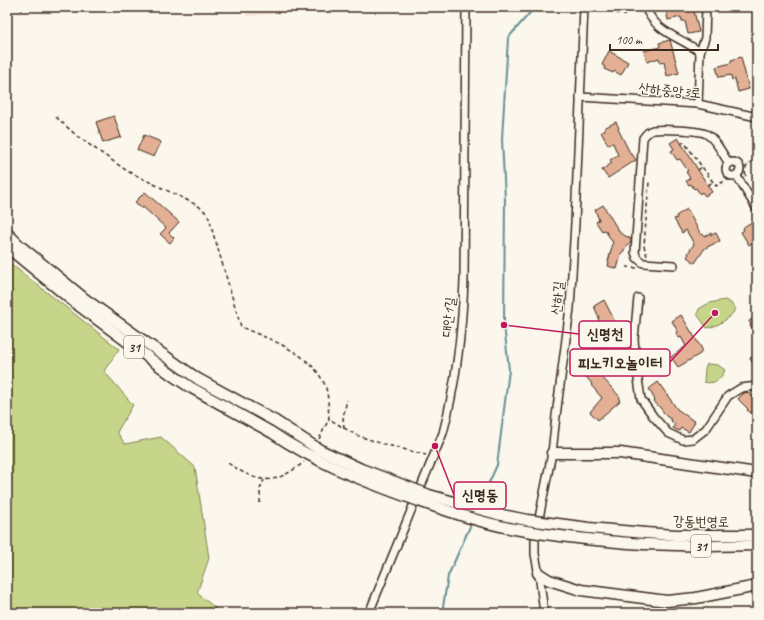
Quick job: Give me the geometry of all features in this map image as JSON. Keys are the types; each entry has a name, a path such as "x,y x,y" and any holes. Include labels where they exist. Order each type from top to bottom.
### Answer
{"highway":[{"name":"강동번영로","path":"7,233 19,245 85,299 198,379 275,421 320,450 361,469 429,495 497,514 527,520 589,528 676,535 757,534"},
{"name":"강동번영로","path":"7,247 74,302 172,375 197,391 271,432 291,446 338,470 451,512 514,529 587,539 644,544 709,546 757,545"},
{"path":"552,453 620,453 757,473"},
{"path":"538,572 549,580 581,590 667,601 696,598 757,586"}],"street":[{"name":"대안1길","path":"369,613 443,433 454,384 463,305 466,7"},
{"name":"산하길","path":"544,613 535,554 535,538 552,453 570,308 584,7"},
{"path":"645,7 649,16 658,27 668,34 690,44 700,52"},
{"path":"698,104 700,52 705,38 706,7"},
{"name":"산하중앙3로","path":"580,97 698,104 757,117"},
{"path":"674,265 643,263 635,252 643,138 646,134 653,130 706,134 711,138 730,164 727,167 727,173 732,176 736,175 757,209"},
{"path":"638,298 634,339 641,399 668,433 683,440 693,439 706,429 728,396 741,388 757,386"}],"path":[{"path":"20,7 23,13"},
{"path":"56,117 77,136 127,171 197,205 207,212 210,217 212,233 242,327 291,350 302,357 325,383 329,419 319,439"},
{"path":"681,144 684,142 716,186 726,180 731,180 734,183"},
{"path":"749,181 744,170 746,166 757,158"},
{"path":"698,170 702,167"},
{"path":"649,182 644,246 647,257 650,260"},
{"path":"708,185 713,182"},
{"path":"344,428 343,417 347,400"},
{"path":"329,419 356,435 434,457"},
{"path":"228,462 237,468 264,480 278,479 288,474 308,457"},
{"path":"260,503 260,490 264,480"}],"shaded area":[{"path":"246,7 315,7 293,12 247,16"}],"green space":[{"path":"7,261 119,349 104,371 133,405 117,432 125,444 161,437 195,467 209,558 197,593 221,613 7,613"},
{"path":"725,300 731,303 735,309 731,316 715,326 707,328 697,314 699,309 709,303"},
{"path":"707,364 718,365 725,370 719,379 711,383 704,382 705,368"}],"building":[{"path":"605,7 630,7 625,16"},
{"path":"675,7 693,7 699,32 688,34 685,21 682,21 681,17 668,20 666,9"},
{"path":"670,40 679,73 667,76 664,62 660,63 659,58 647,62 644,51 660,47 659,43"},
{"path":"609,51 628,62 621,75 614,71 613,73 604,69 605,67 602,65"},
{"path":"741,57 749,89 738,92 735,79 732,80 731,75 719,77 716,67 731,63 731,60"},
{"path":"114,116 121,137 103,143 96,122"},
{"path":"616,122 631,155 632,154 636,160 608,178 602,170 612,163 610,160 618,155 613,143 608,145 601,132 605,130 604,128"},
{"path":"144,135 161,142 154,157 137,150"},
{"path":"678,138 712,192 705,196 702,192 700,194 696,188 694,189 691,184 689,185 686,181 690,178 686,172 688,171 680,159 677,160 671,151 674,149 670,143"},
{"path":"145,192 179,222 169,233 174,238 170,243 160,234 166,228 143,207 142,209 135,202"},
{"path":"603,205 620,233 631,239 631,242 621,254 617,269 608,266 611,246 613,243 605,230 602,231 596,222 599,220 595,210"},
{"path":"687,209 701,235 703,234 704,236 711,233 711,235 716,233 720,241 705,248 695,263 687,257 694,244 686,230 682,233 674,219"},
{"path":"754,221 757,225 757,249 753,242 749,245 741,232 744,230 743,228 745,226"},
{"path":"604,300 623,337 621,339 622,341 597,355 591,344 608,333 598,319 599,318 594,306"},
{"path":"681,315 702,349 700,354 678,367 671,357 686,346 681,337 679,338 676,333 678,332 672,321"},
{"path":"757,316 757,336 749,321"},
{"path":"757,354 757,371 750,358"},
{"path":"592,366 620,397 620,401 598,420 590,412 602,398 584,374"},
{"path":"658,382 677,409 695,422 689,432 681,428 679,431 673,428 675,424 666,416 654,401 655,400 649,389"},
{"path":"747,392 757,401 757,417 747,410 748,409 738,399"}],"waterway":[{"path":"479,505 497,465 509,370 504,325 505,200 502,139 508,38 535,7"},
{"path":"442,613 448,576 472,522"}],"place":[{"name":"피노키오놀이터","path":"715,313"},
{"name":"신명천","path":"504,325"},
{"name":"신명동","path":"435,446"}]}
